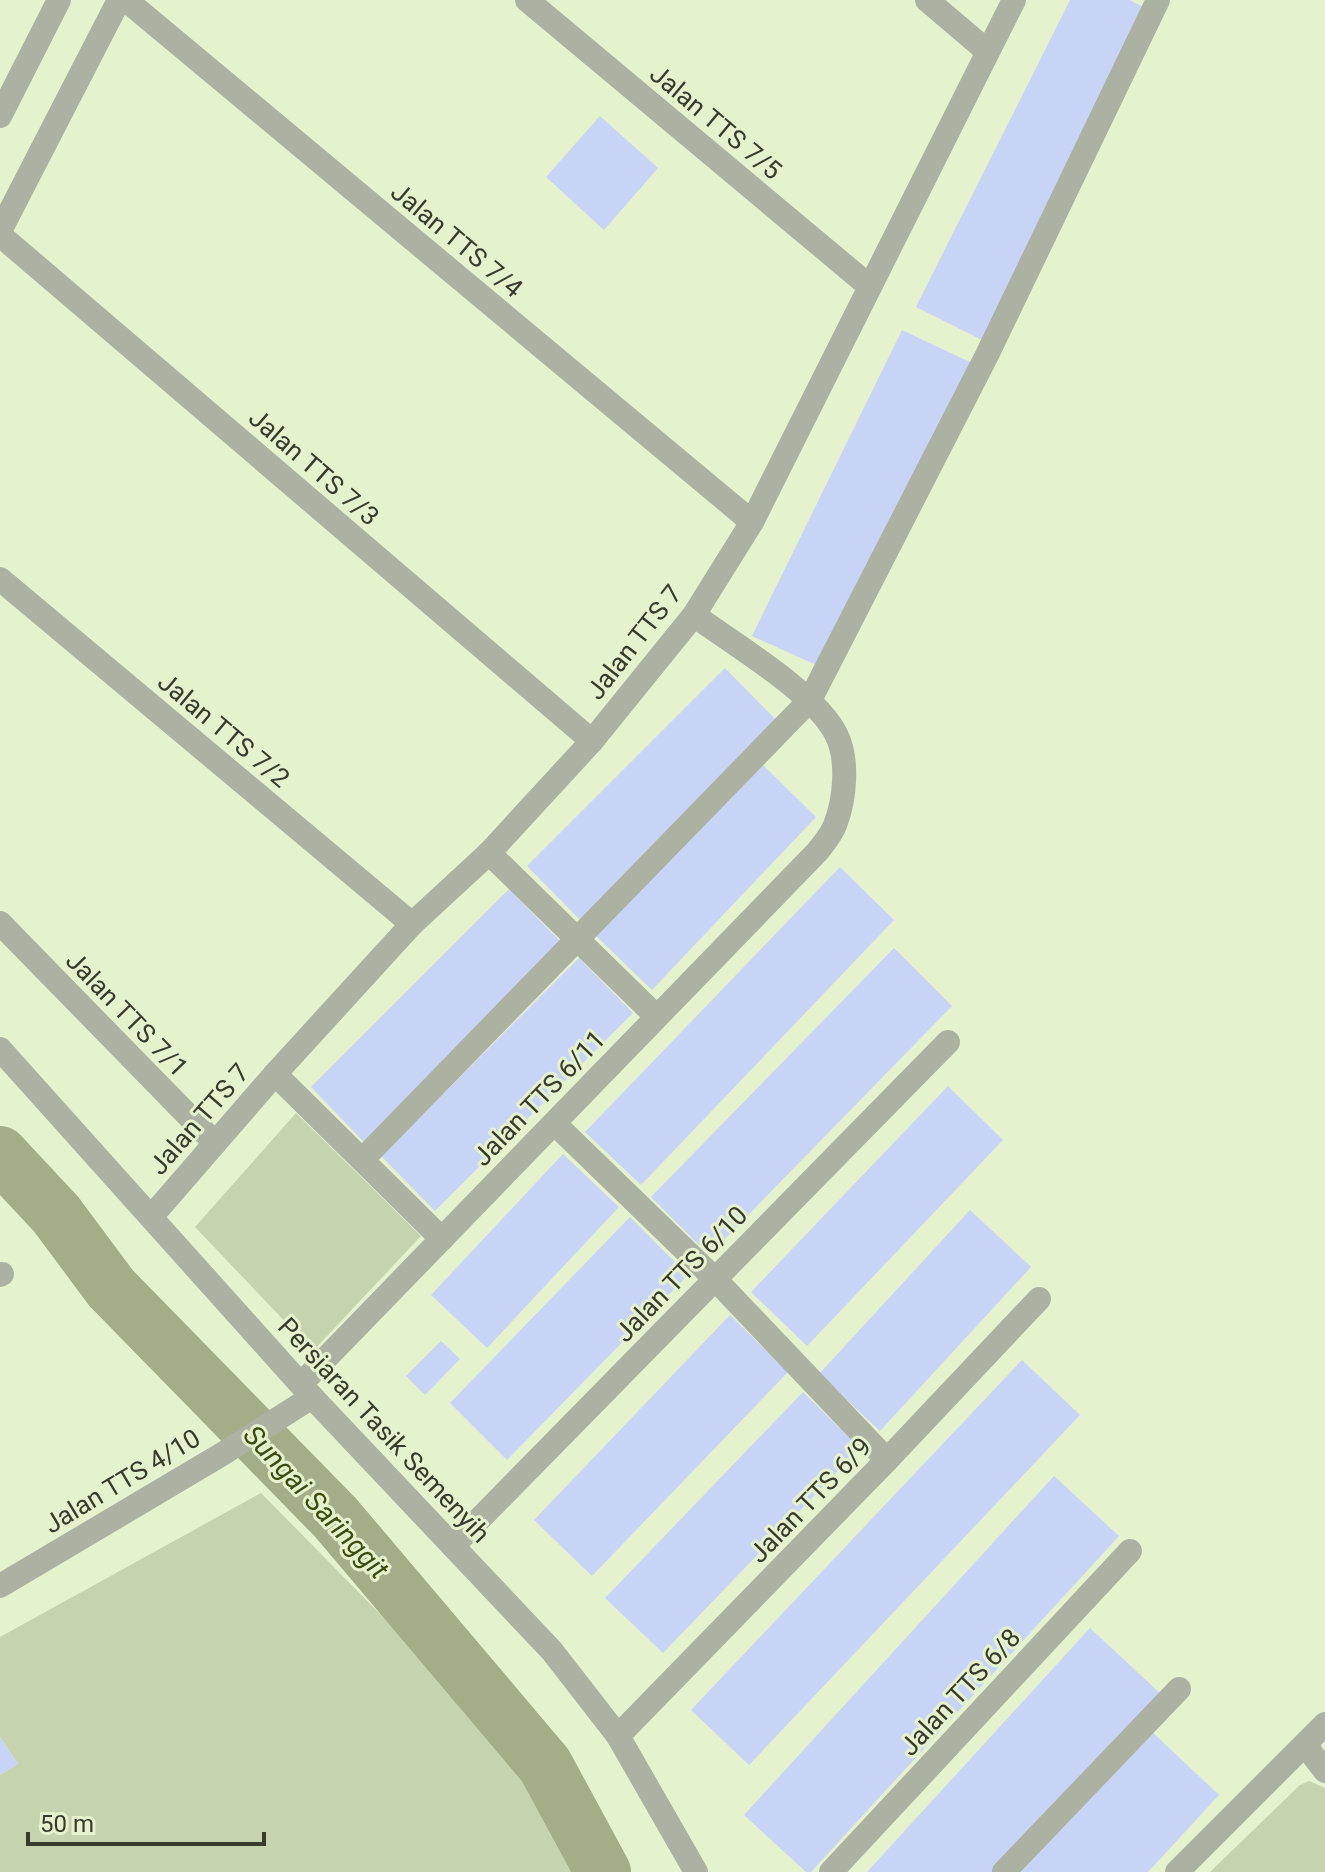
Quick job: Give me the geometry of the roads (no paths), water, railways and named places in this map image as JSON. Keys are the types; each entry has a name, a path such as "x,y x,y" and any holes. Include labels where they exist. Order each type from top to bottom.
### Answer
{"street":[{"path":"0,116 59,0"},
{"path":"0,233 119,0"},
{"name":"Jalan TTS 7/4","path":"126,0 752,522"},
{"name":"Jalan TTS 7/5","path":"527,0 869,286"},
{"path":"927,0 987,51"},
{"name":"Jalan TTS 7","path":"152,1216 275,1074 412,924 489,853 592,741 694,615 752,522 1014,0"},
{"path":"363,1159 810,700 987,355 1158,0"},
{"name":"Jalan TTS 7/3","path":"0,233 592,741"},
{"name":"Jalan TTS 7/2","path":"0,579 412,924"},
{"name":"Jalan TTS 6/11","path":"306,1390 442,1239 818,851 835,827 842,797 844,767 837,735 810,700 694,615"},
{"path":"489,853 656,1016"},
{"name":"Jalan TTS 7/1","path":"0,923 215,1143"},
{"name":"Jalan TTS 6/10","path":"453,1546 948,1042"},
{"name":"Persiaran Tasik Semenyih","path":"0,1049 306,1390 552,1651 618,1736 696,1872"},
{"path":"275,1074 442,1239"},
{"path":"555,1124 715,1279 887,1460"},
{"name":"Jalan TTS 6/9","path":"618,1736 1039,1299"},
{"name":"Jalan TTS 4/10","path":"0,1586 266,1427 306,1390"},
{"name":"Jalan TTS 6/8","path":"831,1872 1130,1551"},
{"path":"1004,1872 1179,1689"},
{"path":"1177,1872 1325,1724"},
{"path":"1305,1745 1325,1771"}],"waterway":[{"name":"Sungai Saringgit","path":"0,1154 56,1214 111,1288 335,1517 545,1765 603,1872"}]}
